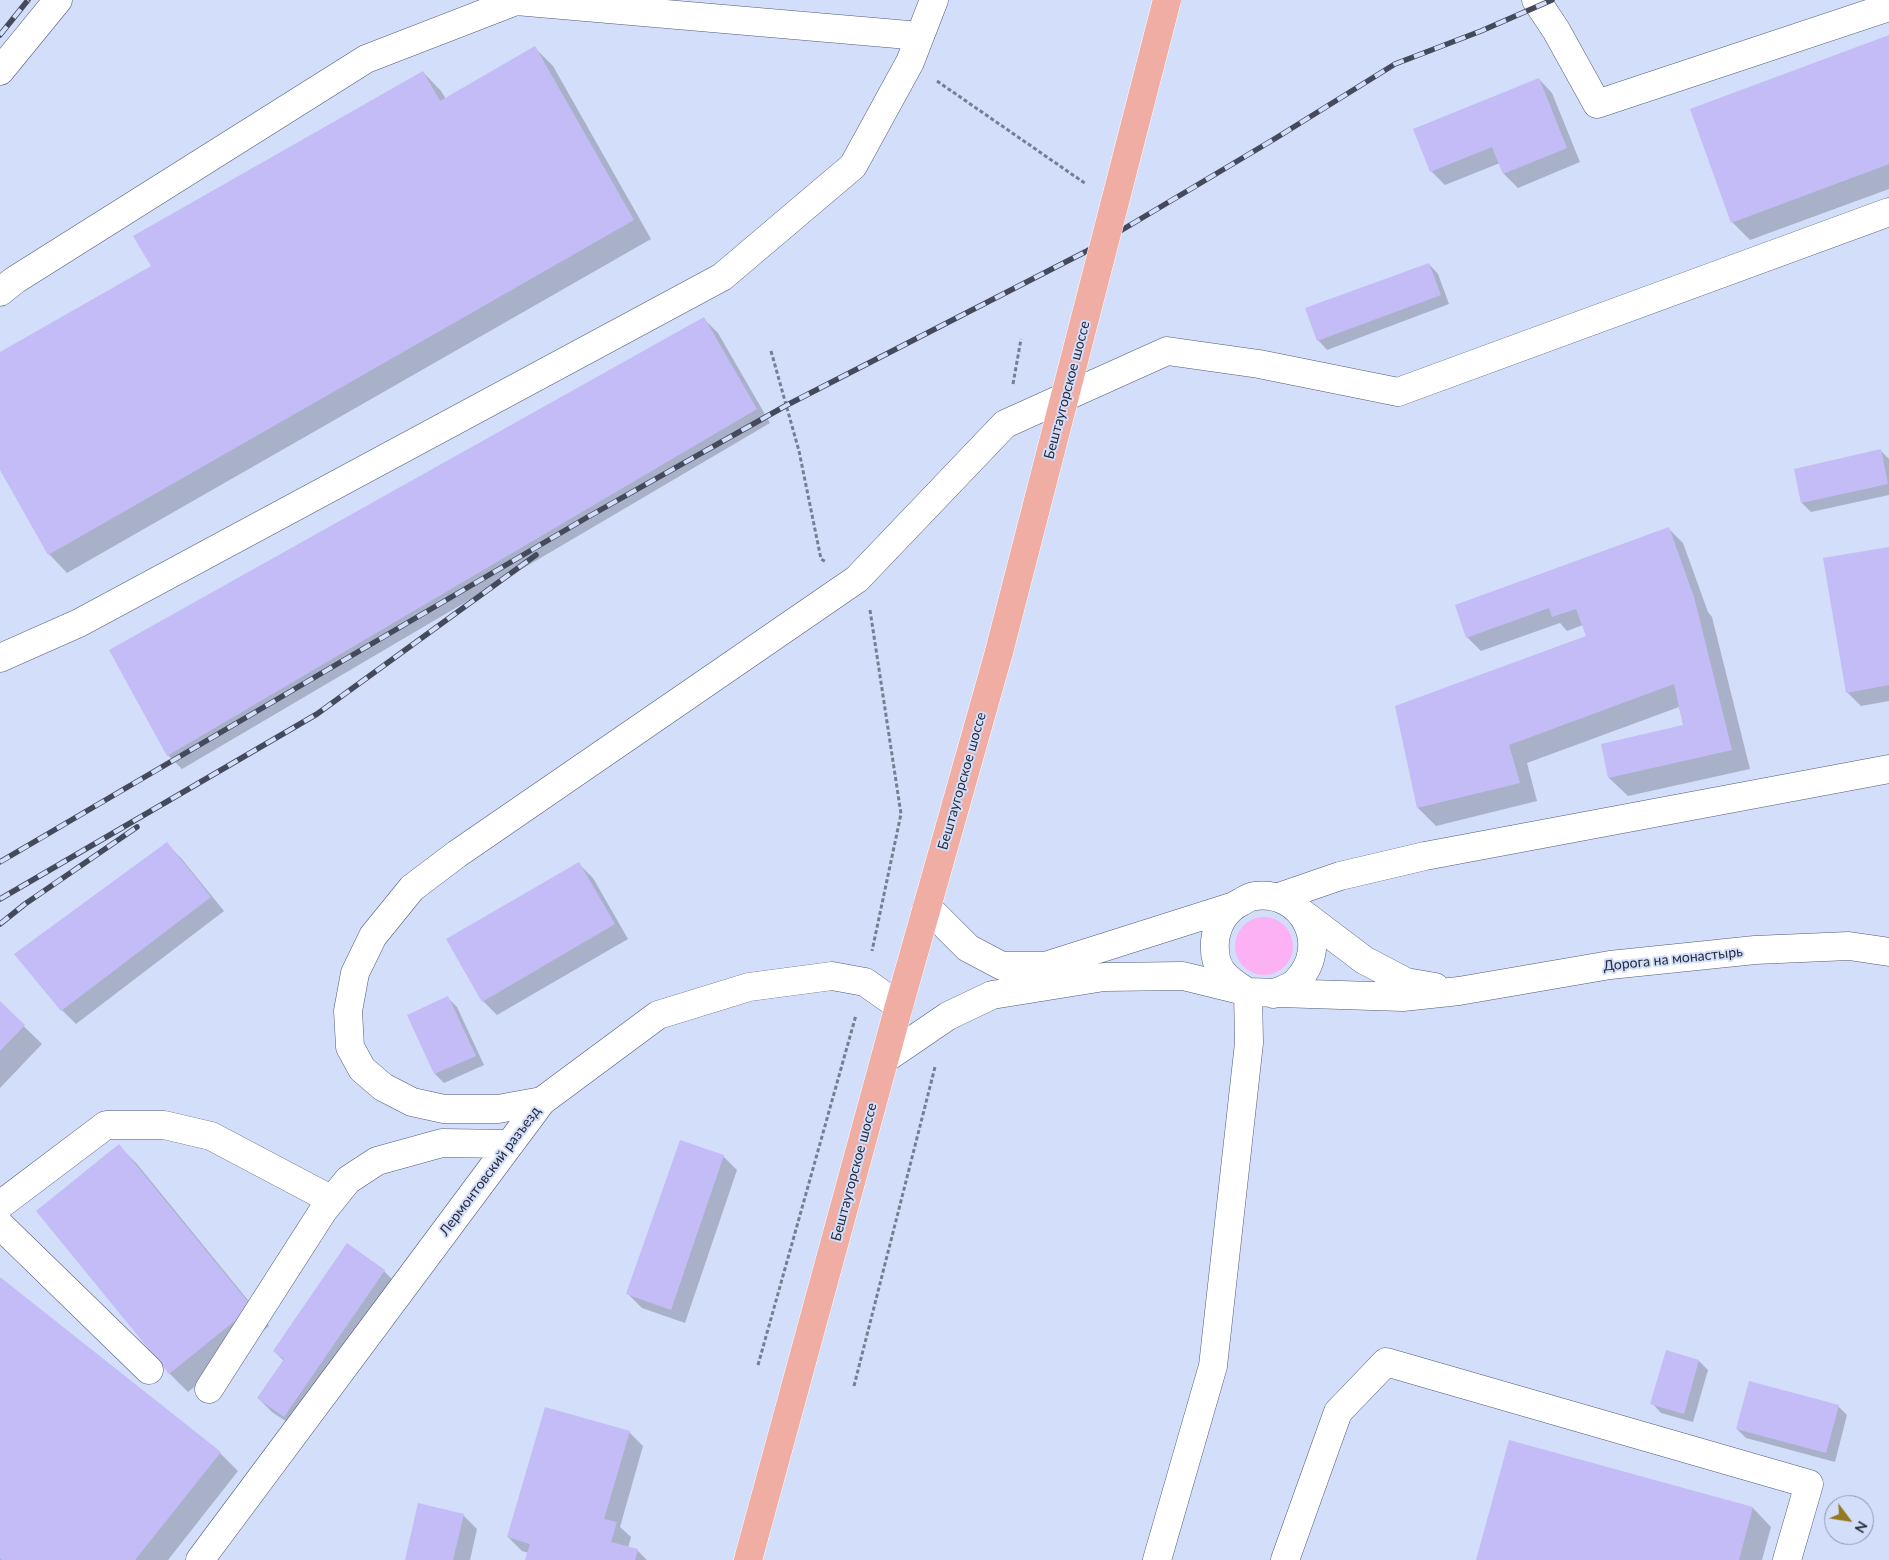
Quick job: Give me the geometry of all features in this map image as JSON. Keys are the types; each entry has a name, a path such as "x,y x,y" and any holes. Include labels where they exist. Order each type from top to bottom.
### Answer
{"main road":[{"name":"Бештаугорское шоссе","path":"748,1560 899,1006 999,652 1167,0"}],"street":[{"path":"0,71 58,0"},
{"path":"0,658 78,624 722,277 853,166 910,62 934,0"},
{"path":"1536,0 1556,30 1597,104 1889,7"},
{"path":"0,292 14,280 366,59 516,1 920,36"},
{"path":"542,1101 498,1109 444,1109 412,1102 384,1087 362,1069 350,1047 348,1011 355,973 373,936 412,888 457,854 861,574 1005,424 1167,351 1259,364 1398,392 1889,212"},
{"path":"1290,904 1340,876 1425,856 1889,769"},
{"path":"927,907 968,948 1002,966 1045,966 1231,907 1254,896 1290,904 1364,960 1406,982 1459,991"},
{"path":"1231,907 1216,929 1214,955 1226,978 1261,993 1296,982 1311,960 1312,935 1290,904"},
{"name":"Дорога на монастырь","path":"885,1059 948,1016 992,995 1104,977 1183,976 1261,993 1403,997 1459,991 1610,965 1755,950 1849,946 1889,952"},
{"name":"Лермонтовский разъезд","path":"200,1560 542,1101 561,1089 658,1015 749,987 832,976 865,982 899,1006"},
{"path":"1157,1560 1212,1366 1249,1043 1261,993"},
{"path":"0,1205 106,1125 164,1124 211,1136 332,1200"},
{"path":"209,1388 323,1211 348,1180 377,1161 442,1143 510,1144"},
{"path":"0,1225 148,1370"},
{"path":"1285,1560 1338,1412 1386,1362 1808,1484 1787,1560"}],"path":[{"path":"910,62 1093,188"},
{"path":"758,1365 865,982 901,814 861,574 821,559 799,451 771,351"},
{"path":"854,1386 948,1016"}],"shaded area":[{"path":"1264,917 1280,922 1288,930 1293,946 1288,962 1280,970 1264,975 1248,970 1240,962 1235,946 1240,930 1248,922"}],"building":[{"path":"1889,35 1889,164 1731,223 1690,109"},
{"path":"535,46 634,220 48,555 0,470 0,352 151,266 133,236 423,71 440,101"},
{"path":"1539,78 1567,148 1503,174 1492,147 1430,172 1413,129"},
{"path":"1429,263 1441,295 1317,341 1305,308"},
{"path":"704,317 757,409 167,756 109,650"},
{"path":"1881,449 1888,484 1801,503 1794,469"},
{"path":"1669,527 1694,597 1732,750 1608,778 1601,744 1683,725 1674,684 1509,745 1520,783 1417,808 1395,706 1586,636 1576,609 1552,617 1549,608 1466,638 1455,605"},
{"path":"1889,547 1889,685 1846,693 1823,558"},
{"path":"167,842 211,897 61,1011 14,954"},
{"path":"579,862 615,924 482,1002 446,939"},
{"path":"448,996 476,1056 434,1074 407,1015"},
{"path":"0,1001 25,1025 0,1051"},
{"path":"680,1140 724,1155 671,1310 626,1294"},
{"path":"119,1144 252,1307 169,1374 36,1211"},
{"path":"347,1243 385,1270 284,1417 257,1398 284,1359 273,1351"},
{"path":"0,1277 221,1452 135,1560 2,1560 0,1558"},
{"path":"1666,1350 1699,1360 1684,1414 1650,1404"},
{"path":"1749,1381 1839,1405 1826,1453 1736,1429"},
{"path":"545,1407 630,1431 604,1519 617,1522 611,1542 638,1549 635,1560 525,1560 530,1544 507,1537"},
{"path":"1509,1440 1753,1507 1739,1560 1476,1560"},
{"path":"418,1503 464,1514 453,1560 405,1560"}],"railway":[{"path":"0,35 28,0"},
{"path":"0,862 586,518 787,405 1085,252 1276,138 1395,64 1481,31 1552,0"},
{"path":"0,899 317,714 536,555"},
{"path":"0,924 25,904 137,827"}]}
